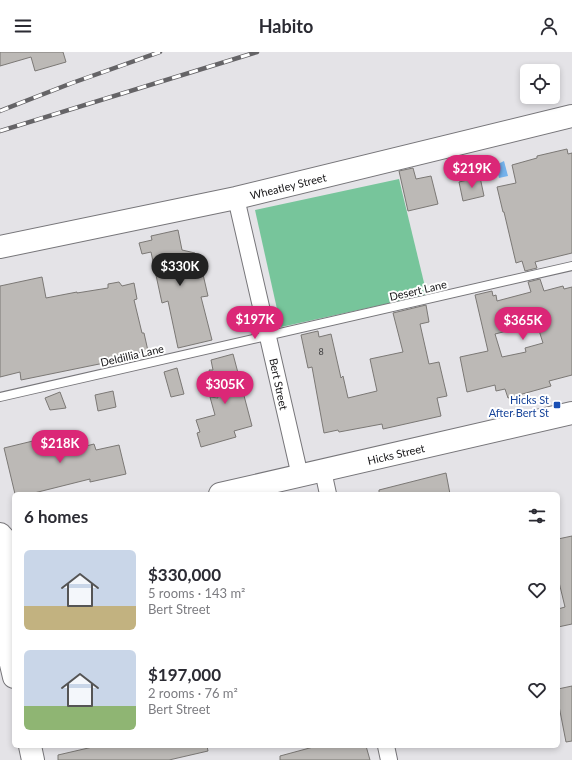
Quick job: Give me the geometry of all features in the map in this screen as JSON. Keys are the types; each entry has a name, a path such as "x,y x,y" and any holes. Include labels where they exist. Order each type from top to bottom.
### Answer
{"street":[{"name":"Wheatley Street","path":"1,247 236,198 572,116"},
{"name":"Bert Street","path":"236,198 300,476"},
{"name":"Hicks Street","path":"229,492 572,413"},
{"path":"323,471 328,492"},
{"path":"12,532 0,534 6,542 8,548 1,627 12,669"},
{"path":"31,748 34,760"},
{"path":"387,748 390,760"}],"lane":[{"name":"Desert Lane","path":"268,335 572,266"},
{"name":"Deldillia Lane","path":"0,397 268,335"}],"green space":[{"path":"399,179 427,295 281,327 255,210"}],"water":[{"path":"504,161 508,176 499,178 496,165"}],"building":[{"path":"0,52 63,52 66,62 35,71 31,57 0,66"},
{"path":"567,149 568,154 572,153 572,253 535,262 537,268 525,271 522,261 516,263 497,187 516,183 512,165 537,158 537,156"},
{"path":"413,168 416,179 431,176 438,204 408,211 399,171"},
{"path":"480,177 484,196 463,201 459,182"},
{"path":"178,230 182,250 195,253 199,257 208,296 201,297 212,340 178,348 168,301 162,303 151,252 142,254 139,243 152,240 151,236"},
{"path":"42,277 46,298 108,288 108,284 119,282 122,286 134,283 137,299 134,300 148,351 137,353 138,358 114,363 114,361 21,380 20,372 0,377 0,286"},
{"path":"540,279 544,291 563,286 564,289 572,287 572,375 549,381 551,386 508,398 505,389 496,391 495,385 467,392 460,357 488,351 475,295 492,291 493,296 496,295 497,301 531,292 528,282","holes":["534,315 543,343 525,348 526,352 502,357 495,334 507,331 505,322"]},
{"path":"426,305 429,322 420,324 429,364 439,362 447,396 437,398 441,416 383,429 382,424 339,432 338,430 324,433 312,367 308,368 301,335 318,331 319,337 331,334 341,378 343,376 348,398 377,391 370,359 403,352 393,313"},
{"path":"233,354 252,426 234,431 236,437 201,447 197,433 200,432 196,420 215,415 210,397 218,398 209,370 213,370 211,360"},
{"path":"177,368 184,394 171,397 164,372"},
{"path":"113,391 116,407 98,411 95,395"},
{"path":"60,392 66,408 50,410 45,398"},
{"path":"70,432 74,449 94,444 96,450 119,445 126,474 90,482 90,479 38,492 15,492 4,448"},
{"path":"446,473 450,492 379,492 379,490"},
{"path":"572,536 572,624 560,627 560,608 565,607 560,586 560,539"},
{"path":"572,686 572,741 566,742 560,711 560,689"},
{"path":"88,748 207,748 208,751 169,760 58,760 58,755"},
{"path":"310,748 367,748 370,760 280,760 280,756"}],"railway":[{"path":"0,111 72,83 160,52"},
{"path":"0,131 257,52"}],"place":[{"name":"Hicks St After Bert St","path":"557,405"}]}
